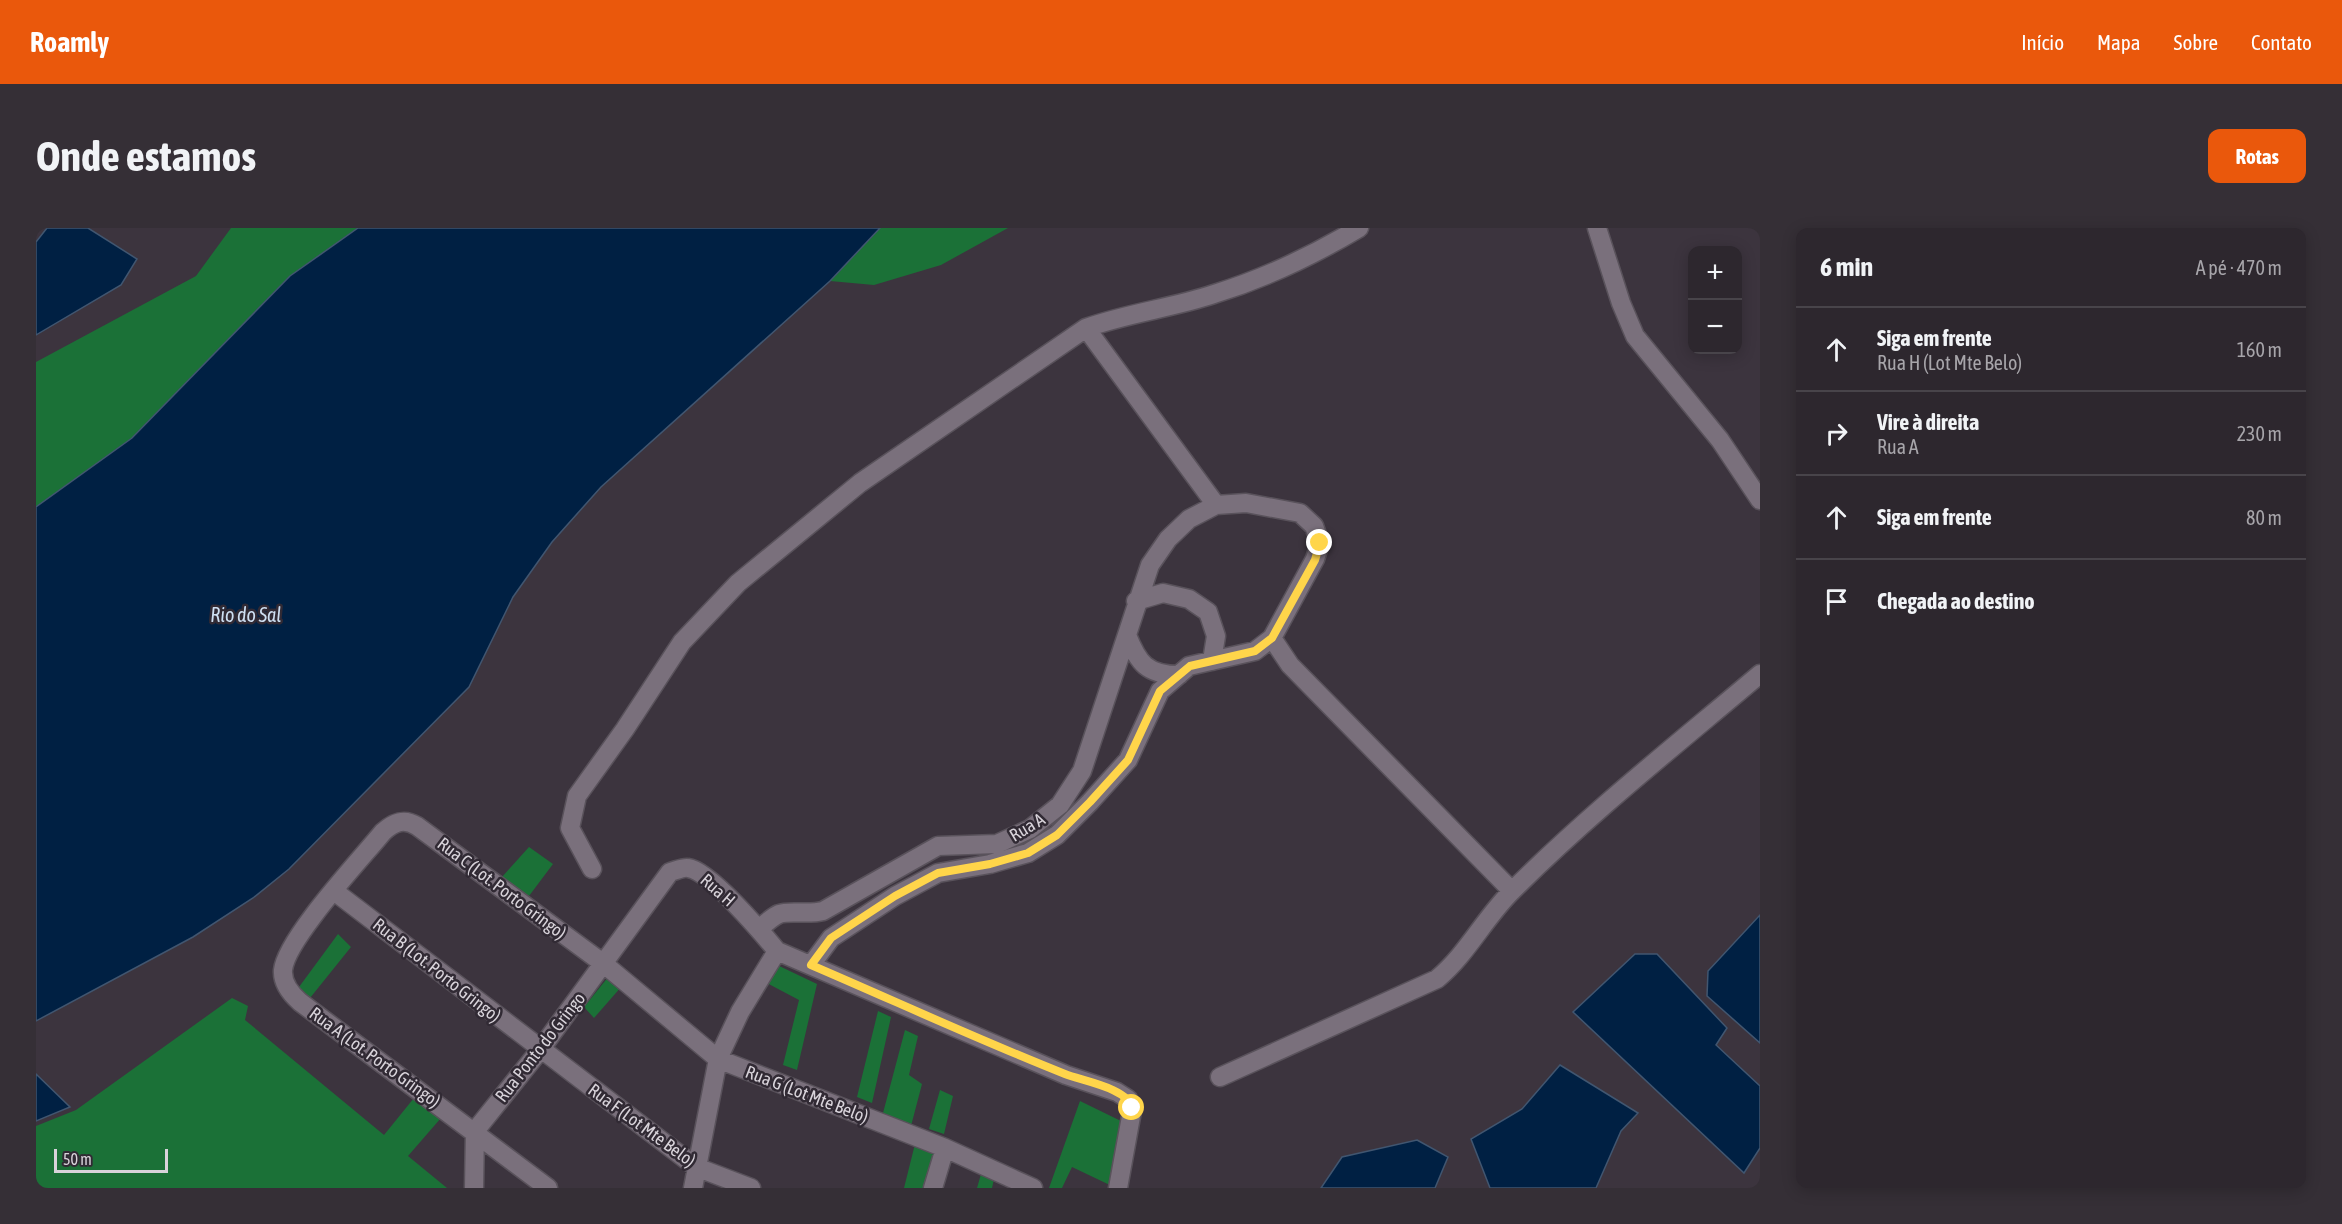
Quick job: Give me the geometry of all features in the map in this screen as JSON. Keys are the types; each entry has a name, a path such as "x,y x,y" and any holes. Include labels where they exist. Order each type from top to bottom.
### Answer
{"street":[{"path":"592,869 570,828 577,796 625,729 682,642 738,583 860,483 1086,328 1118,316 1212,295 1281,271 1359,228"},
{"path":"1597,228 1621,303 1635,336 1720,440 1760,500"},
{"path":"1086,328 1216,505 1246,503 1300,513 1314,526 1320,543 1315,560 1272,638 1290,665 1512,891"},
{"name":"Rua A","path":"759,928 779,914 793,912 807,915 823,911 938,846 997,844 1030,829 1060,805 1082,771 1136,601 1150,565 1168,539 1190,519 1216,505"},
{"path":"1136,601 1163,593 1190,599 1208,612 1216,636 1212,661"},
{"path":"1127,635 1137,660 1153,671 1179,675"},
{"name":"Rua A","path":"811,965 831,938 895,896 938,873 990,864 1028,853 1057,835 1128,760 1160,691 1190,666 1255,651 1272,638"},
{"path":"1113,678 1137,660"},
{"path":"1153,671 1160,691"},
{"path":"1220,1077 1437,979 1455,963 1512,891 1591,818 1760,674"},
{"name":"Rua C (Lot. Porto Gringo)","path":"334,891 383,832 397,822 408,822 417,826 604,964"},
{"name":"Rua H","path":"670,872 688,867 704,875 759,928 777,951"},
{"name":"Rua Ponto do Gringo","path":"475,1131 540,1050 670,872"},
{"name":"Rua A (Lot. Porto Gringo)","path":"334,891 289,953 283,977 291,993 548,1188"},
{"name":"Rua B (Lot. Porto Gringo)","path":"334,891 540,1050"},
{"path":"807,915 831,938"},
{"path":"693,1188 718,1059 740,1012 777,951 1066,1075 1117,1092 1128,1099 1132,1108 1118,1188"},
{"name":"Rua G (Lot Mte Belo)","path":"604,964 718,1059 945,1148 1033,1188"},
{"name":"Rua F (Lot Mte Belo)","path":"540,1050 696,1167 751,1188"},
{"path":"474,1188 475,1131"},
{"path":"933,1188 945,1148"}],"green space":[{"path":"231,228 358,228 290,276 132,438 36,507 36,362 196,276"},
{"path":"880,228 1008,228 941,265 874,285 830,281"},
{"path":"529,847 553,864 529,896 502,877"},
{"path":"338,934 351,947 310,998 299,987"},
{"path":"775,964 817,984 797,1070 783,1065 799,1000 763,981"},
{"path":"609,976 622,986 594,1018 584,1007"},
{"path":"232,998 248,1006 245,1020 384,1135 414,1098 441,1118 408,1156 447,1188 36,1188 36,1126 76,1110"},
{"path":"878,1011 891,1017 872,1103 857,1097"},
{"path":"905,1030 918,1036 909,1075 922,1084 911,1126 883,1113"},
{"path":"940,1090 953,1096 944,1134 929,1129"},
{"path":"1080,1101 1121,1121 1114,1187 1072,1167 1062,1188 1049,1188"},
{"path":"915,1144 935,1153 926,1188 904,1188"},
{"path":"981,1174 994,1179 992,1188 977,1188"}],"water":[{"path":"47,228 88,228 137,259 121,285 36,335 36,242"},
{"name":"Rio do Sal","path":"358,228 880,228 830,281 601,487 552,542 513,597 469,687 289,869 253,898 193,937 36,1021 36,507 132,438 290,276"},
{"path":"1760,915 1760,1043 1707,996 1708,971"},
{"path":"1635,954 1657,954 1727,1028 1716,1045 1760,1086 1760,1148 1744,1173 1573,1012"},
{"path":"1560,1065 1638,1113 1621,1131 1596,1188 1490,1188 1471,1139 1522,1109"},
{"path":"36,1074 70,1107 36,1121"},
{"path":"1417,1140 1448,1157 1435,1188 1321,1188 1342,1157"}],"route":[{"path":"1132,1108 1128,1099 1117,1092 1066,1075 811,965 831,938 895,896 938,873 990,864 1028,853 1057,835 1128,760 1149,719 1160,691 1190,666 1255,651 1272,638 1315,560 1320,543"}]}
